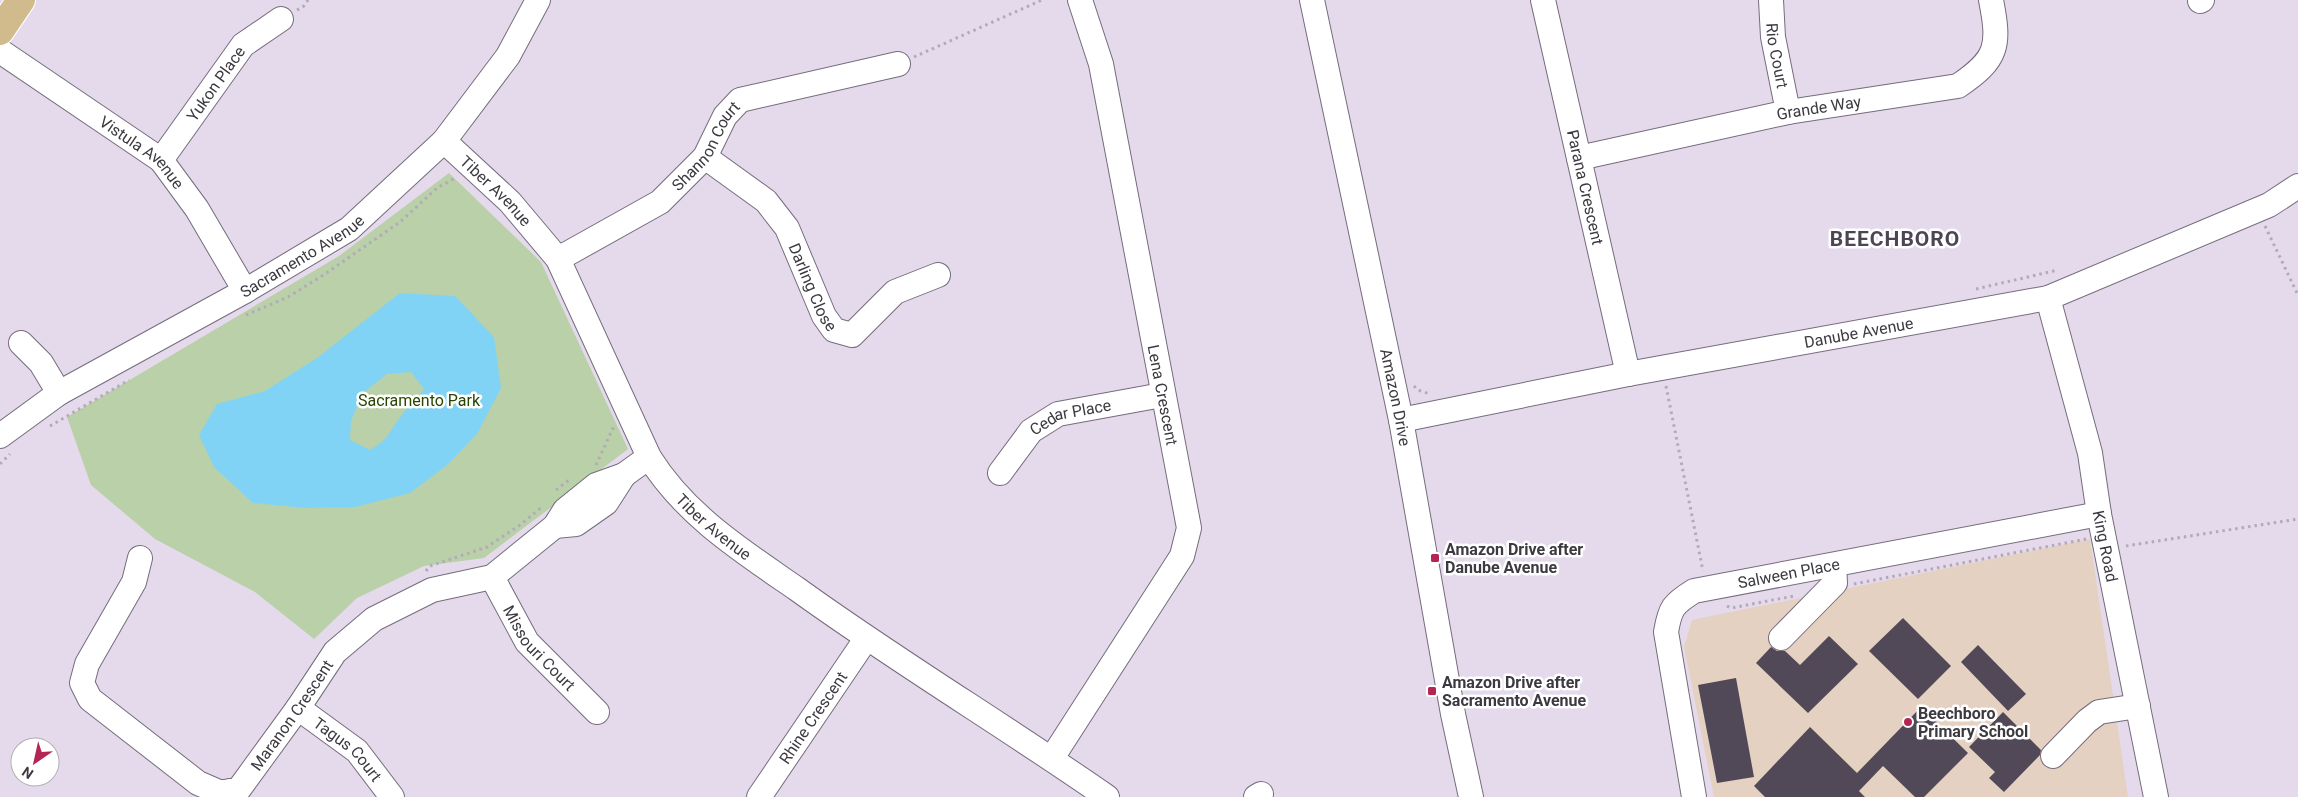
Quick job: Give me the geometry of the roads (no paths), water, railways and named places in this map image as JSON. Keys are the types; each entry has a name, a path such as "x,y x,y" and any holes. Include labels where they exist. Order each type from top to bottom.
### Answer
{"main road":[{"path":"0,31 21,0"}],"street":[{"name":"Sacramento Avenue","path":"0,436 59,393 245,291 349,229 444,141 508,56 538,0"},
{"name":"Lena Crescent","path":"1052,758 1182,556 1189,528 1162,395 1101,64 1080,0"},
{"name":"Amazon Drive","path":"1312,0 1401,420 1453,714 1471,797"},
{"name":"Parana Crescent","path":"1542,0 1580,158 1628,374"},
{"name":"Rio Court","path":"1771,0 1773,37 1788,112"},
{"name":"Grande Way","path":"1580,158 1788,112 1958,86 1980,71 1994,49 1996,28 1990,0"},
{"name":"Yukon Place","path":"161,160 243,45 281,19"},
{"name":"Vistula Avenue","path":"0,51 161,160 197,209 245,291"},
{"name":"Shannon Court","path":"558,259 660,202 705,157 725,116 740,100 898,64"},
{"name":"Tiber Avenue","path":"444,141 510,202 558,259 649,457 660,474 709,527 866,639 1052,758 1108,797"},
{"name":"Darling Close","path":"705,157 766,201 787,228 824,316 834,330 852,335 894,292 938,275"},
{"name":"Danube Avenue","path":"1401,420 1628,374 2048,298 2258,209 2298,186"},
{"name":"King Road","path":"2048,298 2090,453 2103,533 2156,797"},
{"path":"21,343 41,363 59,393"},
{"name":"Cedar Place","path":"1000,473 1031,431 1058,414 1162,395"},
{"name":"Maranon Crescent","path":"140,558 134,582 87,664 82,683 90,699 198,783 221,793 239,789 298,708 335,652 374,619 432,590 492,577 555,526 576,524 606,503 624,475 649,457"},
{"name":"Salween Place","path":"1694,797 1666,632 1669,617 1677,602 1694,591 1834,564 2103,533"},
{"path":"1781,638 1835,584 1834,564"},
{"name":"Missouri Court","path":"492,577 527,642 597,712"},
{"name":"Rhine Crescent","path":"760,797 866,639"},
{"path":"2053,756 2099,712 2138,706"},
{"name":"Tagus Court","path":"298,708 357,751 392,797"}],"water":[{"path":"400,293 455,296 494,337 501,388 477,434 447,465 410,493 355,507 306,508 253,503 214,467 199,435 217,404 265,391 317,358","holes":["411,372 424,389 377,446 370,450 350,440 351,421 363,393 387,374"]}],"place":[{"name":"Amazon Drive after Danube Avenue","path":"1435,558"},
{"name":"Amazon Drive after Sacramento Avenue","path":"1432,691"},
{"name":"Beechboro Primary School","path":"1908,722"}],"district":[{"name":"BEECHBORO","path":"1895,239"}],"park label":[{"name":"Sacramento Park","path":"419,400"}]}
